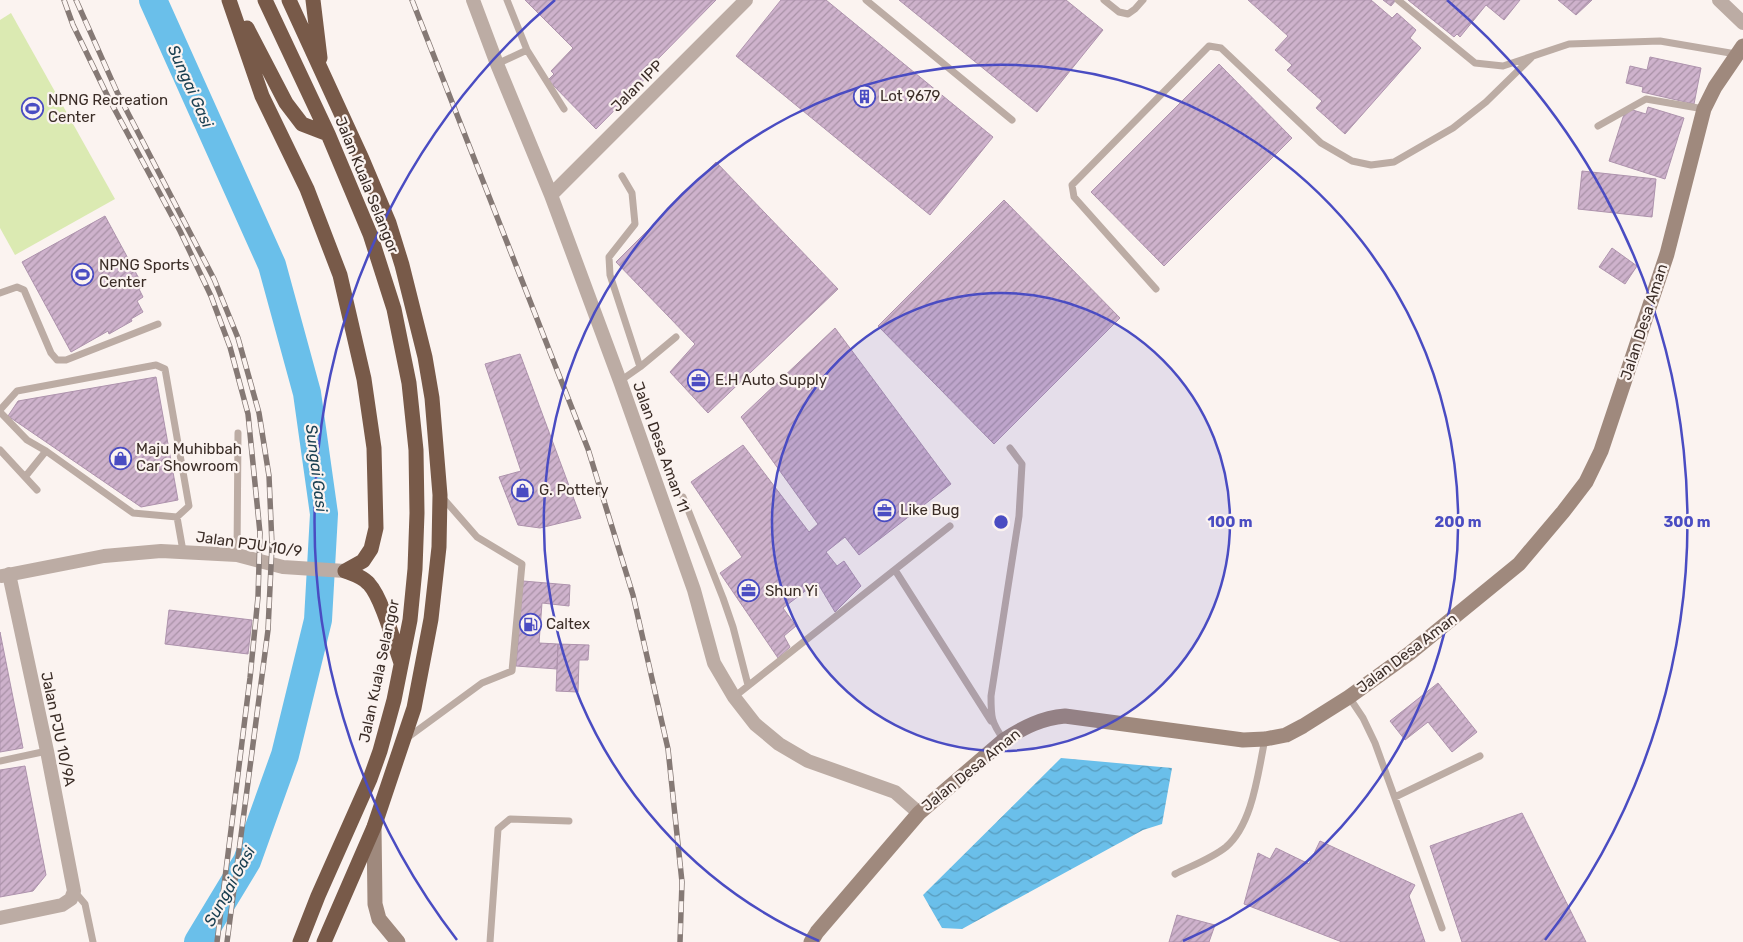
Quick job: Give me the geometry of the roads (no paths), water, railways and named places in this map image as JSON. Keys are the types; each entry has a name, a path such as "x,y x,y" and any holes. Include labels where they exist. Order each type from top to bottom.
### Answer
{"highway":[{"path":"231,0 286,103 302,124 328,134"},
{"path":"231,0 262,96 307,189 340,275 364,379 374,448 376,528 371,549 363,561 339,570"},
{"name":"Jalan Kuala Selangor","path":"265,0 328,134 370,234 394,309 409,383 416,450 417,513 415,569 410,620 394,700 380,751 367,787 318,896 300,942"},
{"name":"Jalan Kuala Selangor","path":"289,0 362,159 389,223 402,265 425,357 432,398 440,495 439,547 431,620 414,708 374,827 324,942"},
{"path":"313,0 322,72"},
{"path":"339,570 368,583 378,597 401,663"}],"street":[{"name":"Jalan Desa Aman 11","path":"473,0 551,195 620,381 694,590 714,664 734,697 755,724 779,744 808,761 895,792 918,813"},
{"name":"Jalan IPP","path":"551,195 746,0"},
{"path":"1719,0 1743,23"},
{"name":"Jalan Desa Aman","path":"811,942 817,932 918,813 1004,740 1030,725 1052,717 1065,716 1243,740 1265,740 1286,734 1303,726 1349,697 1410,654 1519,564 1586,482 1601,452 1667,254 1704,110 1715,87 1740,50"},
{"name":"Jalan PJU 10/9","path":"5,575 104,556 141,552 183,551 237,555 283,567 339,570"},
{"name":"Jalan PJU 10/9A","path":"5,575 47,751 74,891"},
{"path":"374,827 375,904 380,919 398,942"},
{"path":"0,918 62,906 71,899 74,891"}],"lane":[{"path":"507,0 527,50 564,109"},
{"path":"866,0 1012,120"},
{"path":"1104,0 1119,12 1128,14 1143,0"},
{"path":"1398,0 1475,63 1503,66 1532,58 1569,44 1660,41 1740,50"},
{"path":"1156,289 1074,197 1072,185 1209,46 1221,48 1321,143 1352,161 1371,165 1394,162 1453,128 1486,102 1532,58"},
{"path":"497,64 527,50"},
{"path":"1598,126 1646,100 1704,110"},
{"path":"622,176 632,193 635,224 609,257 610,275 640,367"},
{"path":"0,292 16,287 24,290 51,353 57,360 66,360 158,324"},
{"path":"620,381 676,337"},
{"path":"156,365 165,369 190,506 177,516 133,513 46,451 27,440 0,411 3,402 18,391 156,365"},
{"path":"237,555 238,434"},
{"path":"994,726 991,712 991,696 1019,516 1022,464 1010,448"},
{"path":"0,450 37,490"},
{"path":"25,477 46,451"},
{"path":"404,740 482,683 512,671 522,564 477,537 440,495"},
{"path":"683,497 724,598 748,685"},
{"path":"177,516 183,551"},
{"path":"734,697 950,526"},
{"path":"895,570 1004,740"},
{"path":"1349,697 1363,718 1395,797 1442,928"},
{"path":"1175,874 1227,846 1241,827 1251,805 1265,740"},
{"path":"0,761 47,751"},
{"path":"1395,797 1480,756"},
{"path":"490,942 498,829 510,819 569,821"},
{"path":"74,891 85,904 93,942"}],"water":[{"path":"1061,758 1172,768 1162,824 1143,830 962,929 942,928 923,895"}],"waterway":[{"name":"Sungai Gasi","path":"153,0 272,265 307,393 324,514 318,620 285,755 247,861 198,942"}],"railway":[{"path":"64,0 73,25 109,99 180,231 211,296 230,347 248,414 260,533 258,597 250,678 217,942"},
{"path":"76,0 117,92 214,279 238,338 259,413 269,476 272,545 268,630 227,942"},
{"path":"412,0 588,449 633,595 668,749 682,882 680,942"}],"place":[{"name":"Lot 9679","path":"864,96"},
{"name":"NPNG Recreation Center","path":"32,109"},
{"name":"NPNG Sports Center","path":"83,274"},
{"name":"E.H Auto Supply","path":"699,380"},
{"name":"Maju Muhibbah Car Showroom","path":"120,458"},
{"name":"G. Pottery","path":"523,490"},
{"name":"Like Bug","path":"884,510"},
{"name":"Shun Yi","path":"749,591"},
{"name":"Caltex","path":"530,624"}]}
